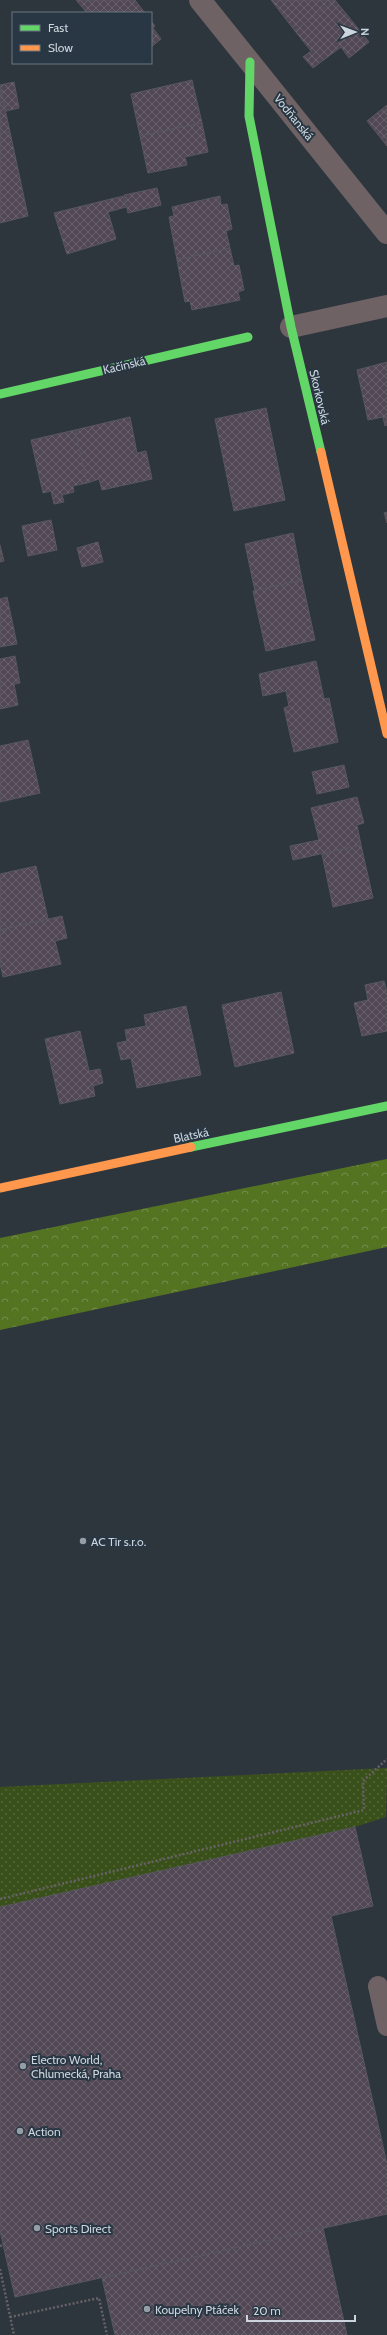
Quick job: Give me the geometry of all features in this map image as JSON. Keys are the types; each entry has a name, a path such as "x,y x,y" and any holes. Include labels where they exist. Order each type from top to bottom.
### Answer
{"street":[{"name":"Vodňanská","path":"200,0 387,233"},
{"name":"Skorkovská","path":"250,62 249,116 291,327 387,734"},
{"path":"291,327 387,306"},
{"name":"Kačínská","path":"0,394 248,337"},
{"name":"Blatská","path":"0,1188 387,1106"}],"lane":[{"path":"378,1986 387,2026"}],"path":[{"path":"0,1899 364,1810 363,1781 387,1759"},
{"path":"0,2269 14,2335"},
{"path":"10,2317 99,2298 107,2335"}],"green space":[{"path":"387,1159 387,1247 0,1330 0,1238"},
{"path":"387,1768 386,1817 355,1827 0,1908 0,1787"}],"building":[{"path":"76,0 135,0 144,12 86,12"},
{"path":"271,0 335,0 295,31"},
{"path":"335,0 369,42 349,58 341,47 313,68 303,57 311,51 295,31"},
{"path":"152,22 155,26 153,28 161,39 152,46"},
{"path":"192,80 202,123 140,136 131,94"},
{"path":"14,82 19,108 6,111 0,85"},
{"path":"0,86 10,132 0,134"},
{"path":"387,105 387,146 367,121"},
{"path":"202,123 208,152 185,157 187,165 148,173 140,136"},
{"path":"10,132 28,216 0,223 0,134"},
{"path":"157,188 161,205 128,213 124,195"},
{"path":"123,196 126,207 108,212 116,239 67,254 54,213"},
{"path":"220,196 221,205 227,204 232,229 226,231 230,248 177,260 169,217 174,216 172,207"},
{"path":"230,248 234,266 239,265 244,290 238,292 240,300 192,310 190,301 185,302 177,260"},
{"path":"387,362 387,425 385,426 383,417 368,420 357,370"},
{"path":"266,408 285,500 234,511 215,419"},
{"path":"130,417 137,453 146,451 152,479 102,490 99,479 87,483 75,430"},
{"path":"75,430 87,483 73,486 74,492 62,495 64,502 54,504 51,491 43,493 31,440"},
{"path":"387,512 387,523 384,513"},
{"path":"51,520 57,550 28,556 22,526"},
{"path":"293,533 302,580 255,591 245,544"},
{"path":"98,542 103,562 82,567 77,548"},
{"path":"0,545 4,561 0,562"},
{"path":"302,580 315,640 266,651 253,591"},
{"path":"7,597 17,644 0,647 0,599"},
{"path":"15,656 20,683 14,684 18,705 0,709 0,659"},
{"path":"316,661 324,699 329,698 338,742 294,752 284,708 289,706 286,691 263,696 259,674"},
{"path":"28,740 40,793 0,802 0,746"},
{"path":"344,765 349,787 317,794 312,772"},
{"path":"357,797 364,823 357,825 361,845 293,860 290,846 319,840 311,808"},
{"path":"361,845 373,898 333,907 322,854"},
{"path":"36,866 48,919 0,930 0,874"},
{"path":"62,916 67,938 55,941 61,964 3,977 0,964 0,930"},
{"path":"384,981 387,992 387,1031 362,1036 354,1003 368,1000 365,985"},
{"path":"281,992 294,1053 235,1067 222,1005"},
{"path":"186,1006 201,1075 137,1088 131,1058 121,1060 117,1043 127,1041 125,1030 146,1026 144,1015"},
{"path":"80,1031 89,1071 100,1069 103,1083 93,1086 95,1096 60,1104 45,1039"},
{"path":"355,1827 373,1906 331,1916 387,2164 387,2214 15,2297 0,2231 0,1907"},
{"path":"323,2228 347,2335 115,2335 102,2278"}],"traffic: fast":[{"path":"250,62 249,116 291,327 321,452"},
{"path":"0,394 248,337"},
{"path":"191,1147 387,1106"}],"traffic: slow":[{"path":"321,452 387,734"},
{"path":"0,1188 191,1147"}],"place":[{"name":"AC Tir s.r.o.","path":"83,1541"},
{"name":"Electro World, Chlumecká, Praha","path":"23,2066"},
{"name":"Action","path":"20,2131"},
{"name":"Sports Direct","path":"37,2228"},
{"name":"Koupelny Ptáček","path":"147,2309"}]}
